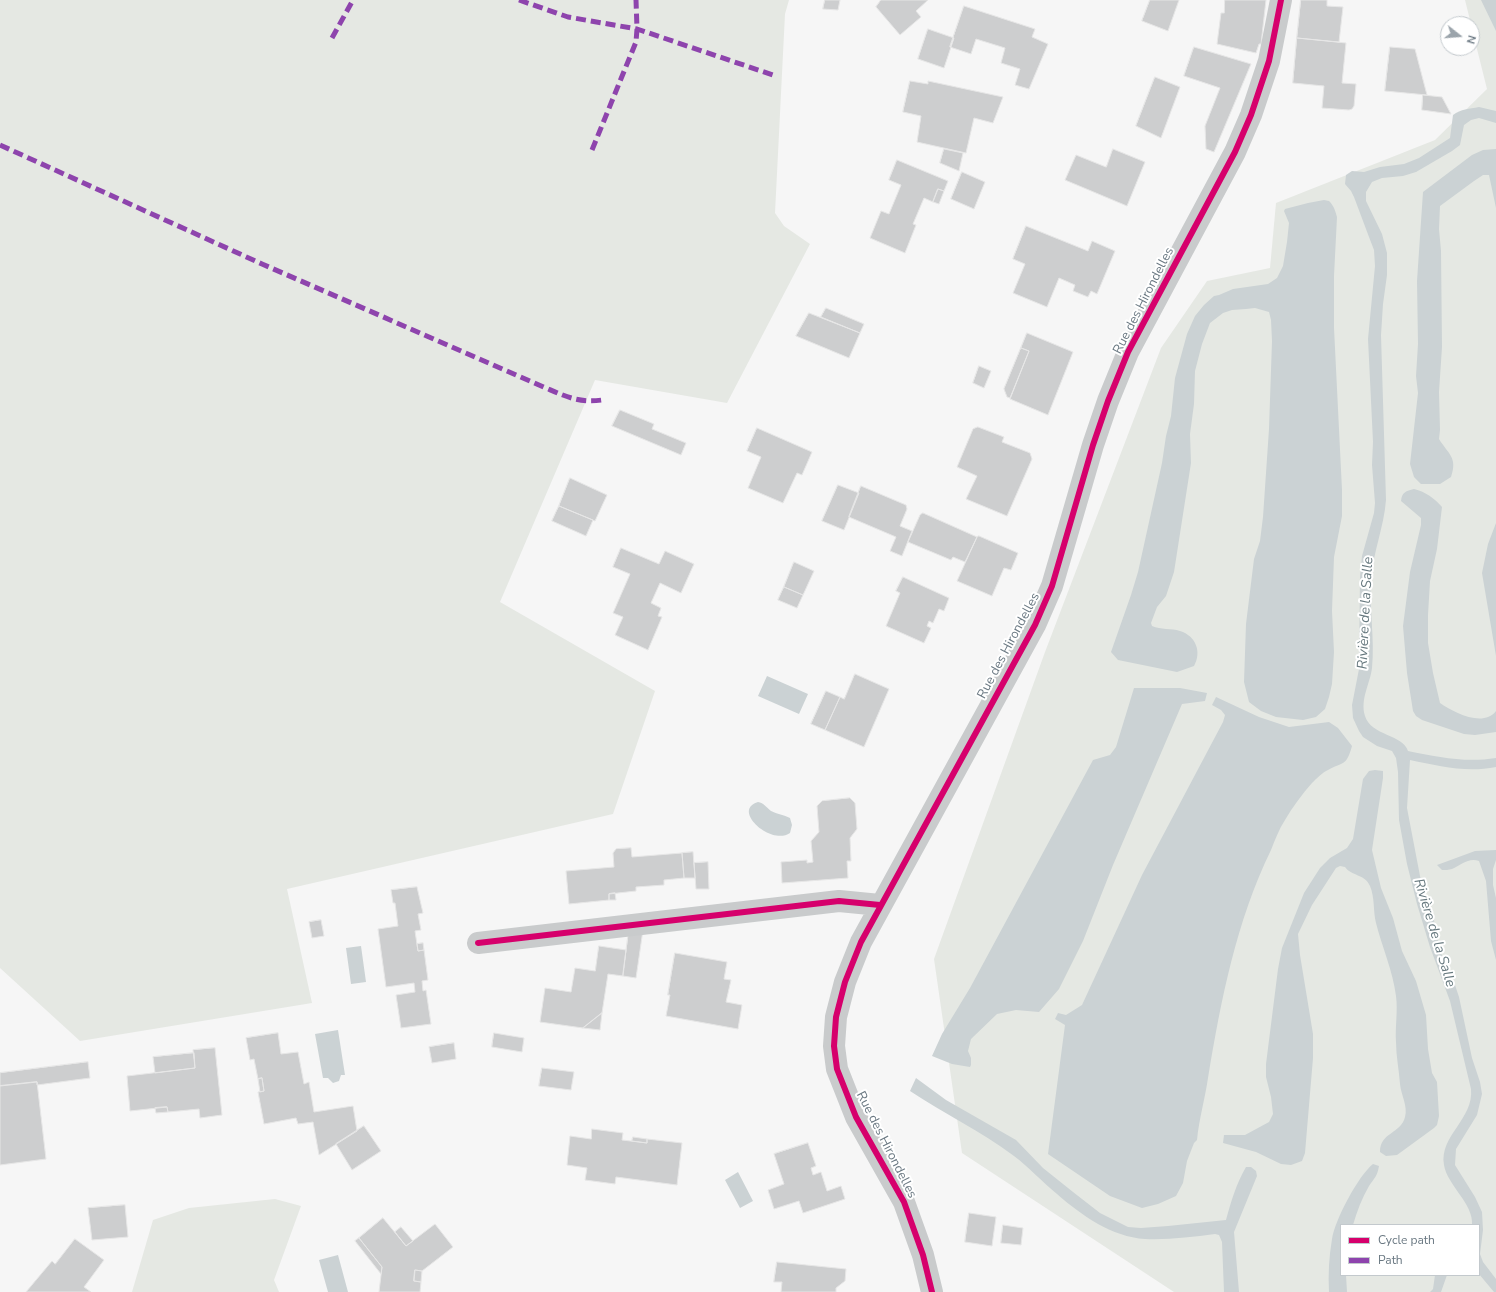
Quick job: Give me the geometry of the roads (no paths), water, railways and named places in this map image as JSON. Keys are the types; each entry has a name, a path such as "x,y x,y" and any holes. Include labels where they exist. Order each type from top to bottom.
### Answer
{"street":[{"name":"Rue des Hirondelles","path":"932,1292 923,1255 904,1202 856,1117 837,1069 834,1046 836,1017 845,982 861,942 880,905 1038,619 1052,586 1061,558 1093,445 1108,401 1128,352 1235,152 1251,115 1269,60 1281,0"},
{"path":"478,943 839,901 880,905"}],"water":[{"path":"1481,0 1496,0 1496,31"},
{"name":"Rivière de la Salle","path":"1479,107 1496,111 1496,123 1479,118 1471,120 1464,125 1460,145 1452,151 1416,172 1403,176 1382,178 1372,182 1366,192 1366,201 1382,234 1387,253 1387,275 1381,335 1386,500 1372,570 1371,602 1373,657 1371,674 1364,698 1364,710 1368,723 1374,728 1400,741 1405,745 1408,751 1462,760 1496,758 1496,767 1485,769 1453,768 1410,760 1407,808 1424,894 1430,913 1434,920 1442,956 1459,997 1472,1058 1480,1082 1482,1094 1477,1115 1456,1149 1455,1165 1475,1197 1482,1212 1483,1230 1480,1254 1480,1224 1472,1224 1469,1210 1450,1180 1444,1165 1444,1155 1447,1145 1467,1109 1471,1089 1450,1001 1430,947 1407,864 1399,820 1398,772 1396,758 1392,751 1377,746 1363,737 1353,718 1352,705 1359,669 1360,577 1362,556 1374,513 1375,503 1372,465 1373,442 1368,339 1375,266 1374,250 1354,197 1345,184 1346,175 1352,171 1364,172 1380,167 1404,164 1419,158 1450,138 1453,115 1462,110"},
{"path":"1496,149 1496,208 1489,175 1483,175 1440,206 1439,229 1441,251 1442,347 1439,392 1439,439 1453,460 1453,470 1451,477 1440,484 1421,484 1414,477 1410,464 1418,393 1416,376 1418,344 1417,281 1423,192 1472,155 1483,150"},
{"path":"1324,200 1329,201 1335,210 1337,217 1334,276 1334,328 1342,516 1334,557 1332,611 1334,652 1332,684 1325,709 1316,717 1303,720 1276,717 1261,711 1249,702 1244,682 1246,624 1254,559 1260,541 1263,517 1269,429 1272,341 1269,312 1255,308 1232,310 1223,313 1210,323 1202,344 1195,371 1194,404 1190,434 1191,463 1174,572 1166,596 1157,607 1151,623 1152,626 1162,629 1186,633 1194,641 1197,655 1194,666 1177,672 1118,660 1111,652 1138,572 1171,416 1175,378 1187,334 1195,316 1214,296 1233,289 1268,284 1277,278 1283,266 1287,242 1289,223 1284,211 1285,209"},
{"path":"1414,489 1430,496 1442,507 1437,549 1430,581 1428,615 1428,643 1440,703 1468,717 1484,718 1490,716 1496,711 1496,732 1475,735 1464,734 1422,720 1416,716 1413,711 1407,673 1403,626 1410,572 1421,525 1421,518 1401,501 1405,492"},
{"path":"1496,523 1496,656 1482,573 1488,544"},
{"path":"767,676 808,694 799,714 758,696"},
{"path":"1134,688 1180,688 1207,693 1205,701 1182,704 1113,865 1083,941 1059,989 1039,1012 1016,1010 997,1014 971,1039 968,1051 971,1058 970,1067 952,1064 932,1056 942,1034 970,988 1093,760 1110,755 1116,747"},
{"path":"1216,697 1259,717 1289,727 1329,722 1338,728 1352,746 1348,757 1344,762 1324,772 1309,787 1283,823 1277,835 1248,905 1231,962 1218,1020 1197,1140 1194,1143 1187,1161 1183,1183 1176,1196 1158,1204 1142,1208 1110,1196 1048,1154 1065,1025 1055,1019 1058,1013 1066,1015 1082,1005 1142,875 1223,722 1225,715 1221,710 1212,705"},
{"path":"1369,771 1383,771 1383,778 1372,850 1381,888 1393,918 1402,951 1416,981 1426,1015 1428,1049 1432,1073 1437,1082 1439,1116 1437,1125 1397,1155 1386,1156 1380,1152 1383,1140 1403,1123 1406,1113 1396,1052 1397,1007 1395,987 1376,923 1373,895 1370,886 1365,879 1351,872 1345,867 1340,866 1336,868 1312,905 1298,934 1313,1034 1313,1058 1305,1153 1302,1161 1291,1165 1281,1164 1256,1152 1223,1143 1224,1135 1245,1135 1269,1122 1273,1114 1266,1077 1266,1064 1282,948 1304,893 1320,868 1330,858 1347,848 1353,839 1363,779"},
{"path":"758,802 763,804 771,811 790,818 792,825 790,833 782,836 773,835 764,831 757,825 751,819 749,812 751,806"},
{"path":"1496,850 1496,860 1493,869 1493,885 1496,898 1496,960 1491,941 1486,881 1479,861 1468,861 1448,870 1442,870 1437,865 1475,851"},
{"path":"361,946 366,982 351,984 346,948"},
{"path":"338,1030 345,1075 341,1075 339,1081 333,1083 328,1078 323,1078 315,1034"},
{"path":"916,1078 946,1100 1016,1140 1043,1168 1100,1213 1128,1227 1141,1228 1226,1220 1239,1180 1246,1167 1251,1167 1256,1171 1257,1176 1234,1232 1239,1292 1224,1292 1222,1242 1219,1235 1215,1234 1171,1239 1145,1239 1121,1234 1098,1224 1066,1202 1020,1160 910,1091"},
{"path":"1373,1164 1379,1166 1376,1177 1364,1195 1353,1224 1340,1224 1340,1276 1346,1276 1347,1292 1329,1292 1329,1259 1334,1231 1342,1210 1354,1188"},
{"path":"738,1172 753,1201 740,1208 725,1180"},
{"path":"1480,1254 1483,1262 1496,1279 1496,1292 1494,1292 1480,1275"},
{"path":"338,1255 348,1292 328,1292 319,1260"},
{"path":"1435,1276 1447,1276 1441,1292 1430,1292 1433,1289"}]}
